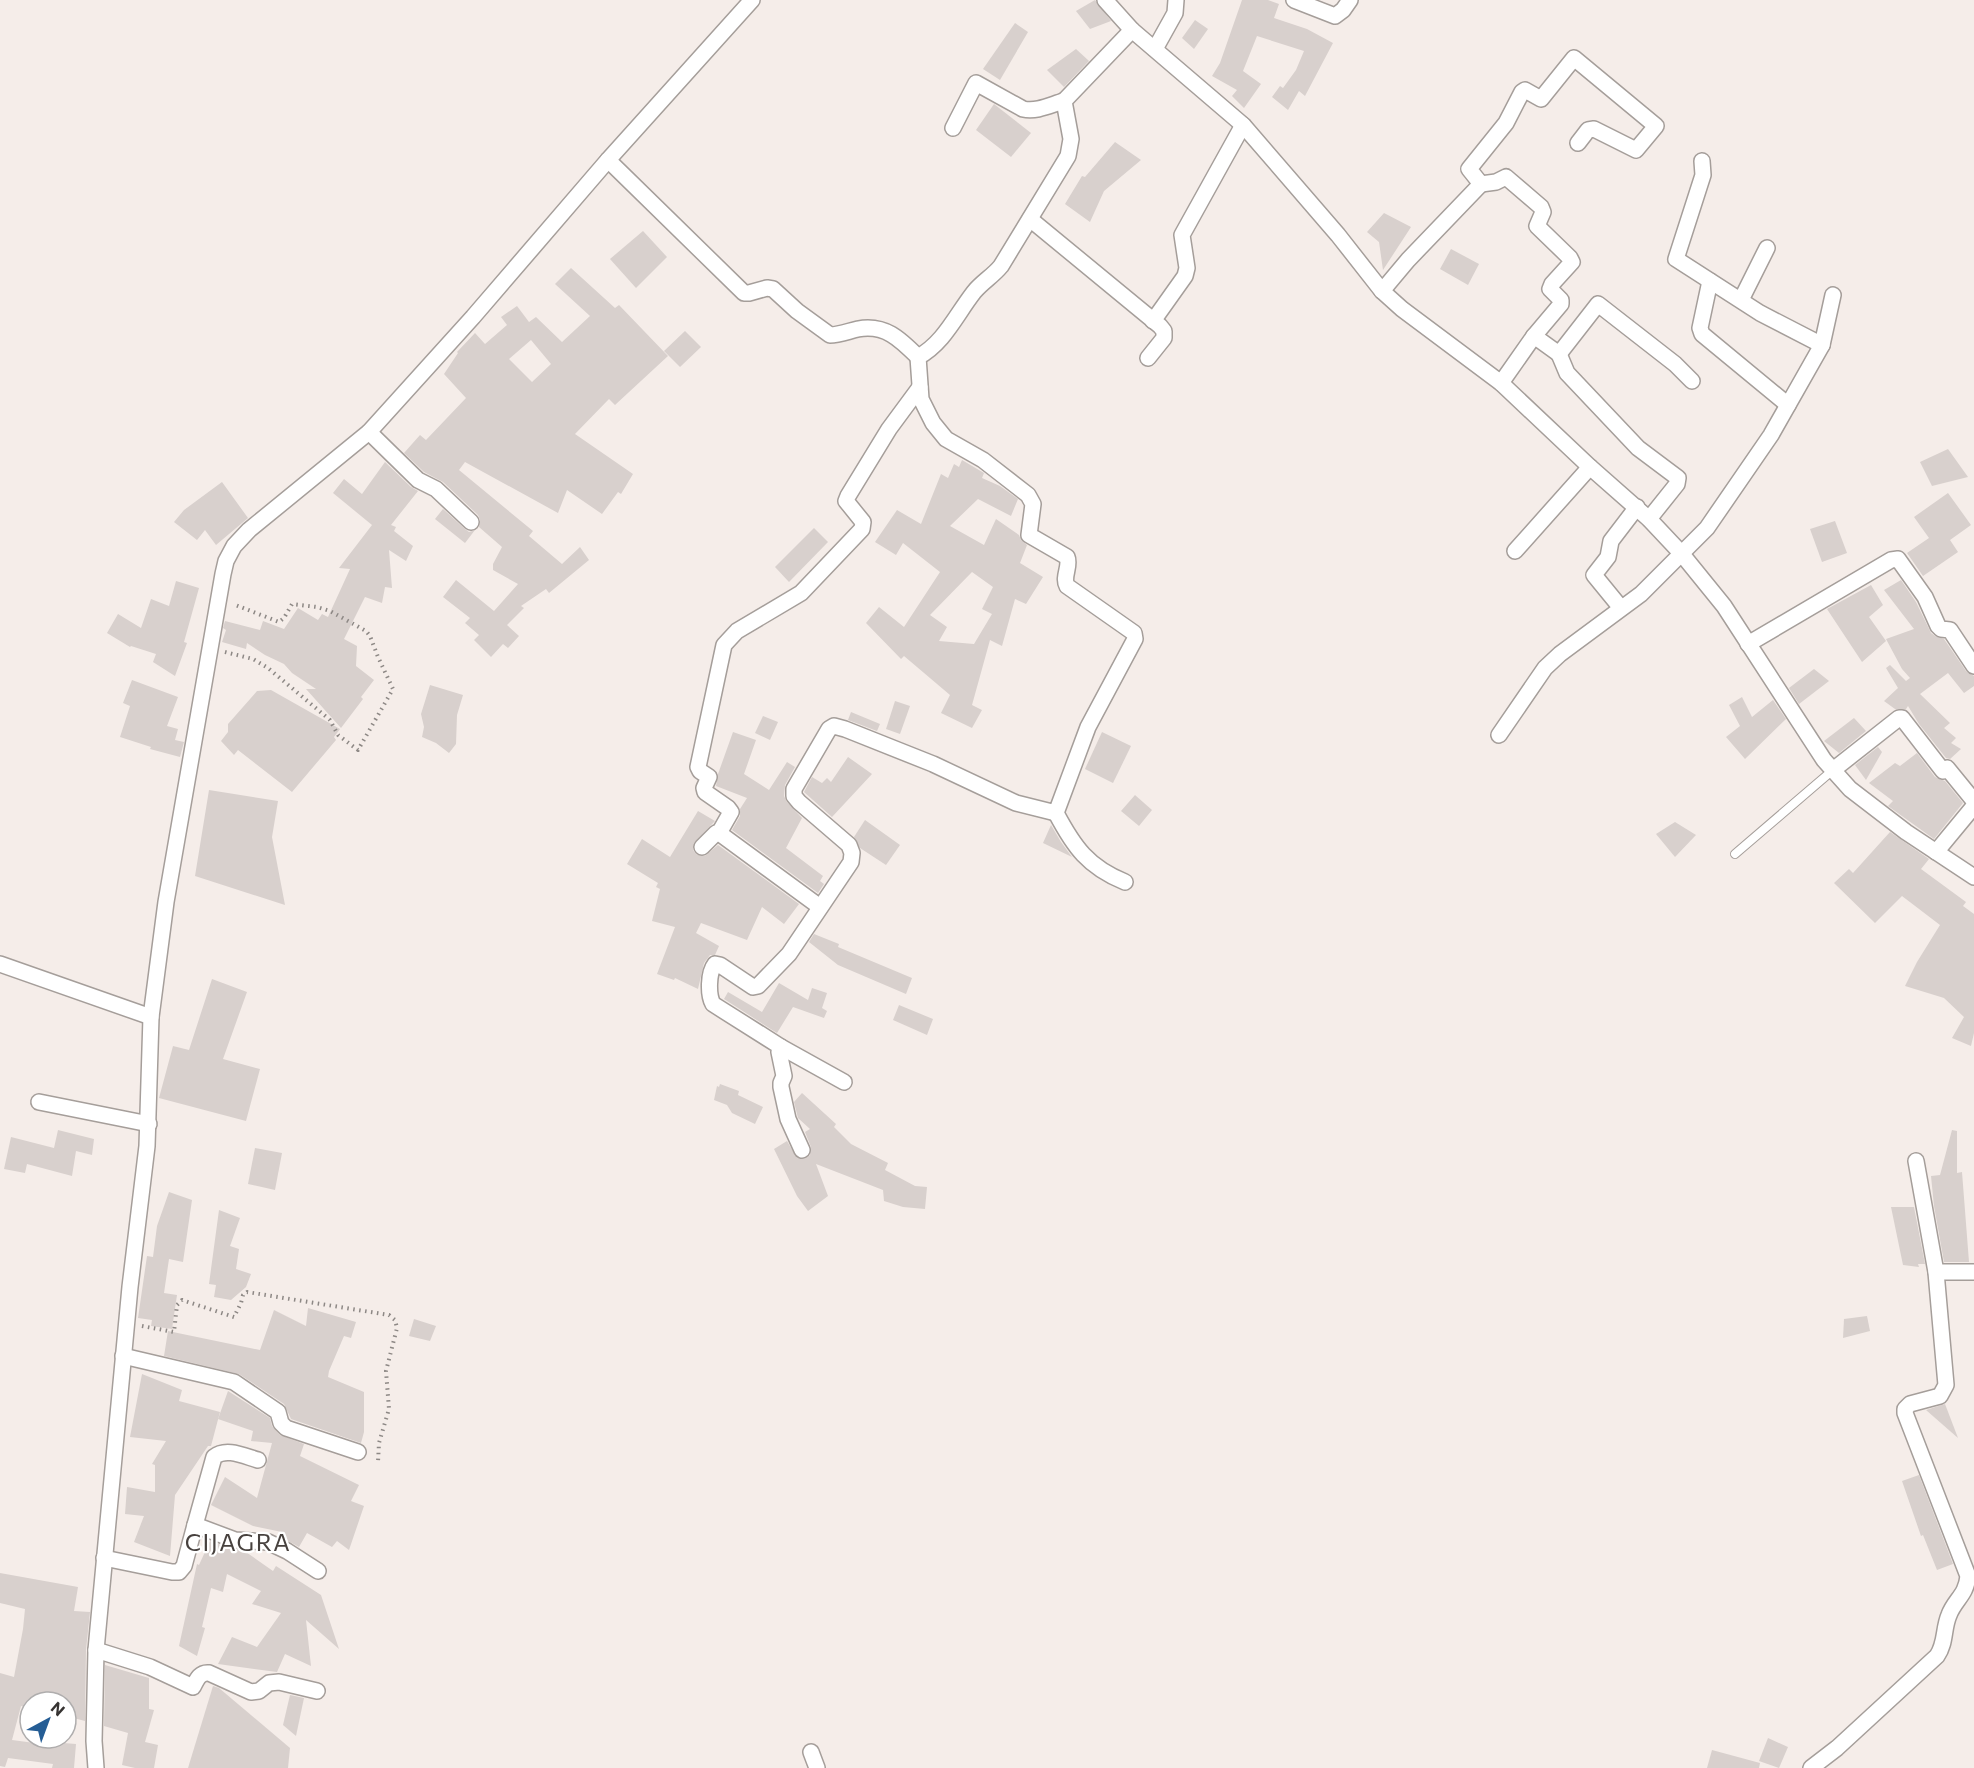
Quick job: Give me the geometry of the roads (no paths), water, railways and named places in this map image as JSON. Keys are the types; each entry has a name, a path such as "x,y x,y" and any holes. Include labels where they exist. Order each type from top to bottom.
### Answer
{"street":[{"path":"96,1768 94,1741 96,1650 123,1356 149,1124 151,1017 166,902 226,561 234,546 249,530 369,432 752,0"},
{"path":"1105,0 1132,30 1243,126 1318,211 1382,291 1402,309 1501,384 1649,519 1681,553 1724,606 1824,760 1850,789 1906,832 1974,877"},
{"path":"1155,49 1175,13 1176,0"},
{"path":"1294,0 1335,16 1350,0"},
{"path":"953,128 976,83 1023,109 1035,111 1064,101 1132,30"},
{"path":"1481,184 1469,169 1506,123 1522,92 1525,90 1541,99 1574,58 1656,126 1636,150 1594,129 1588,130 1578,143"},
{"path":"918,357 936,345 975,291 996,272 1068,156 1071,148 1070,128 1064,101"},
{"path":"1153,321 1185,276 1187,268 1182,235 1243,126"},
{"path":"608,160 744,293 749,294 767,288 773,289 797,311 830,335 868,327 887,331 896,336 918,357 921,399 926,412 946,439 983,460 1028,495 1033,504 1029,535 1067,556 1069,563 1065,581 1067,586 1129,629 1135,636 1088,727 1056,813"},
{"path":"1702,161 1703,175 1676,258 1760,313 1821,345"},
{"path":"1382,291 1408,260 1481,184 1496,182 1506,177 1541,207 1543,212 1537,226 1572,262 1550,289 1561,300 1561,304 1534,336 1501,384"},
{"path":"1030,219 1153,321 1165,335 1148,358"},
{"path":"1741,300 1767,248"},
{"path":"1710,281 1700,328 1702,334 1788,405"},
{"path":"1499,735 1545,668 1560,654 1641,594 1707,528 1771,435 1821,345 1833,295"},
{"path":"1559,354 1598,304 1675,364 1692,381"},
{"path":"1534,336 1559,354 1567,373 1638,448 1678,478 1677,484 1649,519"},
{"path":"719,834 731,812 705,792 704,788 709,777 698,767 724,645 737,631 801,593 862,529 862,522 846,501 848,496 889,429 921,387"},
{"path":"369,432 418,480 433,486 471,522"},
{"path":"1515,551 1590,466"},
{"path":"1621,608 1594,575 1608,557 1611,541 1637,507"},
{"path":"1749,644 1891,560 1898,559 1925,597 1938,626 1941,629 1950,630 1974,666"},
{"path":"1833,770 1899,718 1902,718 1943,771 1947,768 1974,801"},
{"path":"844,1082 713,1004 710,995 711,970 714,964 720,965 756,987 789,954 851,862 852,851 846,841 799,802 794,792 831,727 837,726 933,764 1016,803 1056,813 1073,844 1084,858 1109,876 1125,882"},
{"path":"1936,852 1974,806"},
{"path":"702,847 716,833 719,834 820,907"},
{"path":"0,964 151,1017"},
{"path":"782,1047 779,1052 784,1076 781,1087 788,1119 802,1150"},
{"path":"39,1102 149,1124"},
{"path":"1811,1768 1837,1748 1936,1656 1943,1645 1947,1617 1967,1587 1968,1576 1905,1413 1905,1409 1910,1404 1940,1396 1946,1385 1936,1272 1916,1161"},
{"path":"1936,1272 1974,1272"},
{"path":"123,1356 234,1382 278,1412 281,1424 286,1428 358,1452"},
{"path":"104,1558 179,1572 184,1566 214,1457 225,1452 258,1460"},
{"path":"195,1525 235,1540 268,1542 318,1571"},
{"path":"96,1650 150,1667 193,1687 198,1677 205,1672 252,1692 259,1691 269,1683 279,1682 317,1691"},
{"path":"811,1752 817,1768"}],"lane":[{"path":"1735,854 1833,770"}],"district":[{"name":"CIJAGRA","path":"238,1543"}]}
